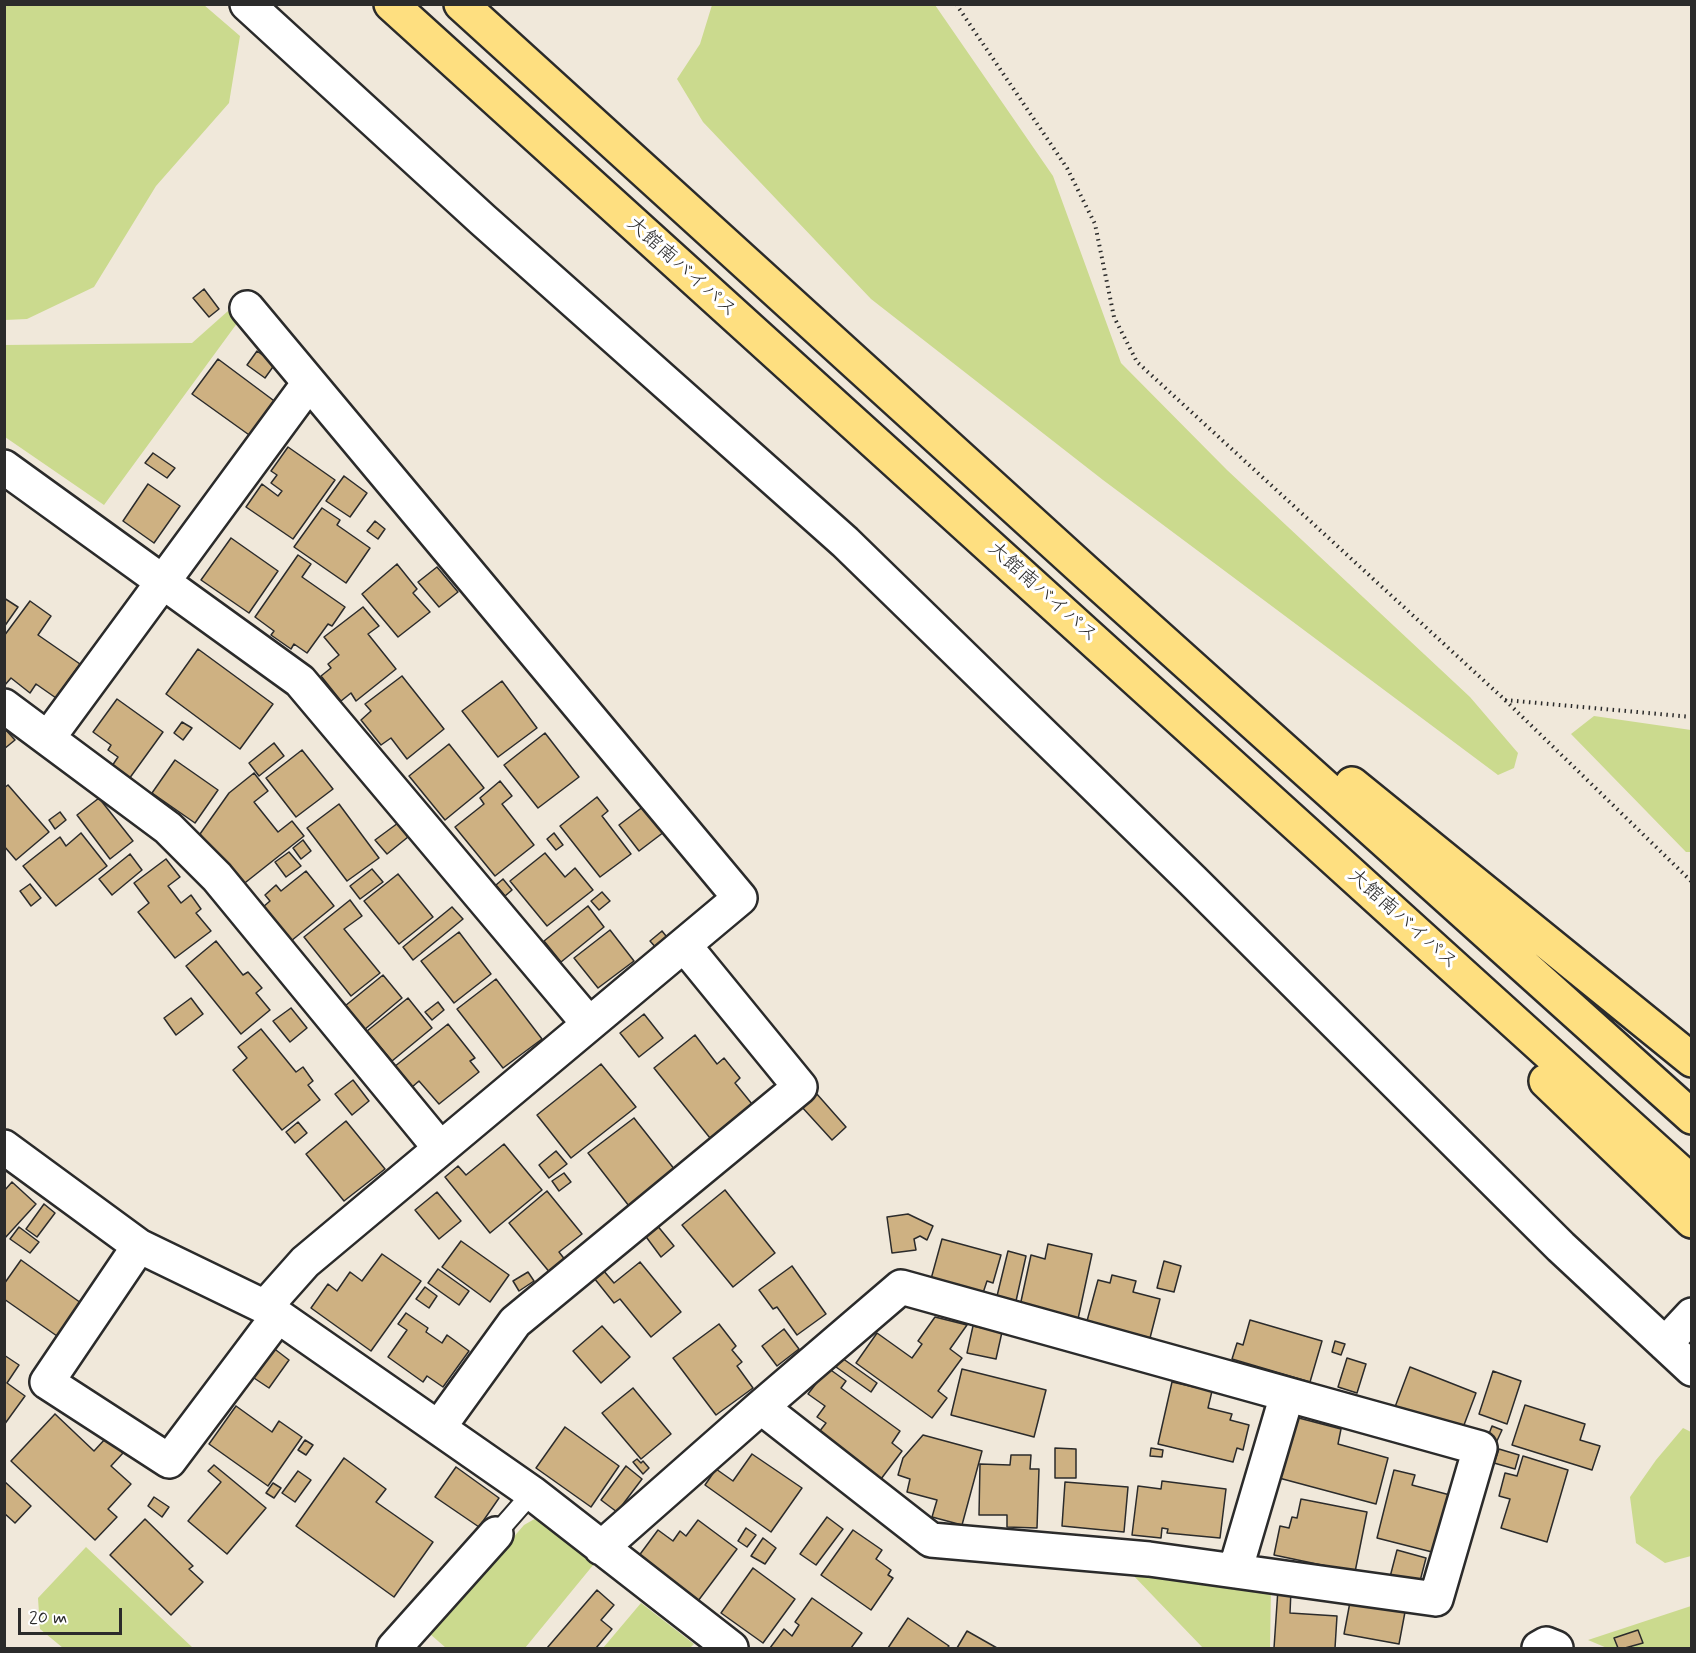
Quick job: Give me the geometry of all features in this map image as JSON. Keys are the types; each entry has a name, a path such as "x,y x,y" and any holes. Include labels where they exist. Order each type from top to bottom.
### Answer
{"highway":[{"name":"大館南バイパス","path":"391,4 1692,1183"},
{"path":"461,4 1088,574 1692,1118"},
{"path":"1088,574 1340,774 1692,1060"},
{"path":"1057,607 1156,708 1692,1221"}],"street":[{"path":"247,4 483,220 845,542 1201,889 1561,1247 1692,1369"},
{"path":"139,1246 47,1383 169,1461 305,1262 740,898 247,308"},
{"path":"48,738 309,383"},
{"path":"4,467 300,681 589,1024"},
{"path":"4,706 168,828 217,877 440,1148"},
{"path":"439,1427 515,1322 800,1087 684,945"},
{"path":"4,1147 139,1246 271,1312 439,1427 532,1493 731,1648"},
{"path":"601,1548 761,1407 901,1287 1480,1448 1436,1599 1149,1559 931,1540 761,1407"},
{"path":"1665,1344 1692,1315"},
{"path":"1235,1571 1287,1395"},
{"path":"394,1648 496,1534"},
{"path":"1539,1648 1546,1644 1556,1648"}],"lane":[{"path":"496,1534 532,1493"}],"path":[{"path":"956,4 1067,168 1091,215 1095,224 1114,316 1137,362 1505,700 1692,882"},
{"path":"1505,700 1692,717"}],"green space":[{"path":"5,4 204,5 240,36 229,103 156,186 94,287 27,319 5,320"},
{"path":"712,5 935,5 1053,176 1121,363 1227,470 1470,697 1518,753 1514,768 1498,775 1103,480 871,299 703,122 677,79 700,44"},
{"path":"228,311 238,322 104,505 5,437 4,345 192,343"},
{"path":"1594,716 1691,730 1691,852 1686,852 1571,734"},
{"path":"1683,1428 1691,1432 1691,1556 1665,1563 1636,1543 1630,1497 1656,1460"},
{"path":"538,1517 594,1564 525,1648 446,1648 430,1634 524,1525"},
{"path":"86,1547 193,1648 63,1648 40,1629 38,1598"},
{"path":"1131,1573 1271,1588 1270,1648 1203,1648"},
{"path":"641,1603 694,1644 690,1648 603,1648"},
{"path":"1691,1606 1691,1648 1607,1648 1588,1640"}],"building":[{"path":"204,289 219,309 209,317 193,298"},
{"path":"257,351 275,364 265,378 247,365"},
{"path":"218,359 277,403 252,437 192,394"},
{"path":"288,447 335,480 293,539 246,507 262,484 278,496 282,491 271,483 277,475 271,471"},
{"path":"153,453 175,468 167,478 145,463"},
{"path":"344,476 367,493 350,517 326,501"},
{"path":"148,484 180,506 154,543 123,521"},
{"path":"322,508 340,520 337,525 370,548 346,583 294,547"},
{"path":"375,521 385,529 378,539 367,531"},
{"path":"231,538 278,571 249,613 201,580"},
{"path":"298,555 311,564 302,577 345,607 332,626 328,624 307,653 294,644 291,649 271,635 274,631 255,617"},
{"path":"397,564 417,589 413,593 430,612 398,637 362,594"},
{"path":"437,567 458,592 439,607 418,582"},
{"path":"4,598 18,607 4,627"},
{"path":"30,601 51,616 38,635 80,664 56,698 36,684 30,693 11,678 4,686 4,636"},
{"path":"363,607 379,626 368,634 396,669 356,701 351,693 341,701 321,676 331,668 328,664 339,655 324,637"},
{"path":"198,649 273,704 240,749 166,694"},
{"path":"402,676 444,729 407,759 391,738 381,745 361,720 371,711 365,704"},
{"path":"502,681 537,728 498,757 462,711"},
{"path":"117,699 163,732 129,779 112,766 118,757 108,750 111,745 93,732"},
{"path":"182,722 192,728 183,740 174,733"},
{"path":"4,728 15,740 4,749"},
{"path":"545,733 579,777 538,808 504,765"},
{"path":"274,743 284,756 259,776 249,763"},
{"path":"449,744 484,788 445,820 409,776"},
{"path":"302,750 333,789 296,817 266,778"},
{"path":"175,760 218,790 195,823 152,793"},
{"path":"254,773 268,791 254,802 278,832 292,821 304,836 241,886 200,834 229,793"},
{"path":"500,781 512,796 502,804 534,845 495,876 455,827 484,804 480,798"},
{"path":"8,785 49,832 16,860 4,846 4,788"},
{"path":"597,797 608,811 602,816 631,854 600,877 560,826"},
{"path":"99,798 133,841 110,859 77,815"},
{"path":"339,804 379,858 347,881 307,828"},
{"path":"644,806 664,832 639,851 619,825"},
{"path":"60,812 66,820 55,829 49,820"},
{"path":"398,823 408,837 387,854 375,840"},
{"path":"81,833 107,866 56,906 23,866 60,837 66,846"},
{"path":"554,833 563,845 556,850 547,839"},
{"path":"303,840 311,851 301,859 293,848"},
{"path":"289,852 301,866 286,877 275,862"},
{"path":"545,853 565,877 575,868 593,890 547,926 510,881"},
{"path":"130,854 142,870 112,895 99,879"},
{"path":"166,859 180,877 168,886 181,903 191,895 201,909 196,913 211,931 175,958 138,912 149,903 134,883"},
{"path":"372,869 383,882 360,899 350,886"},
{"path":"306,871 334,906 291,941 263,907 270,901 265,895 276,885 281,891"},
{"path":"398,874 433,917 399,944 364,901"},
{"path":"503,879 512,890 505,896 496,885"},
{"path":"30,884 41,898 31,906 20,891"},
{"path":"602,892 610,901 599,910 591,901"},
{"path":"350,900 362,916 344,929 380,973 351,996 304,937"},
{"path":"588,906 604,927 561,962 544,941"},
{"path":"452,907 463,919 413,960 403,947"},
{"path":"610,930 634,961 598,988 574,958"},
{"path":"662,931 670,941 658,950 650,941"},
{"path":"459,932 491,974 454,1003 421,961"},
{"path":"216,941 243,975 248,972 262,988 256,993 270,1010 241,1034 186,966"},
{"path":"383,975 402,998 364,1030 345,1006"},
{"path":"496,979 542,1039 503,1068 457,1009"},
{"path":"191,998 203,1014 176,1035 164,1018"},
{"path":"408,998 432,1028 392,1061 367,1031"},
{"path":"438,1002 444,1010 432,1020 425,1012"},
{"path":"291,1008 307,1028 290,1042 273,1021"},
{"path":"644,1014 663,1038 639,1057 620,1033"},
{"path":"448,1024 475,1058 470,1061 479,1072 439,1104 419,1081 411,1088 394,1067"},
{"path":"261,1029 296,1072 303,1067 313,1081 308,1085 320,1100 282,1130 233,1070 247,1058 238,1047"},
{"path":"695,1035 717,1064 724,1058 740,1078 735,1083 752,1104 710,1138 654,1068"},
{"path":"601,1064 636,1107 571,1158 537,1115"},
{"path":"353,1080 369,1101 352,1115 335,1094"},
{"path":"816,1093 846,1127 832,1140 801,1106"},
{"path":"634,1118 675,1170 629,1206 588,1153"},
{"path":"346,1121 385,1169 344,1201 306,1154"},
{"path":"298,1122 307,1133 295,1143 286,1132"},
{"path":"504,1144 542,1190 490,1233 445,1177 458,1166 466,1175"},
{"path":"556,1151 567,1164 549,1178 539,1165"},
{"path":"564,1173 571,1182 559,1191 552,1181"},
{"path":"12,1182 36,1204 4,1239 4,1191"},
{"path":"725,1190 775,1253 733,1287 682,1225"},
{"path":"547,1191 582,1234 559,1252 566,1261 551,1274 509,1223"},
{"path":"437,1192 461,1221 439,1239 415,1210"},
{"path":"44,1204 55,1213 37,1237 26,1229"},
{"path":"908,1214 933,1226 927,1240 920,1236 914,1239 916,1250 892,1253 887,1217"},
{"path":"656,1224 674,1246 661,1257 644,1234"},
{"path":"19,1227 39,1242 30,1253 10,1239"},
{"path":"942,1239 1001,1255 993,1283 987,1281 983,1293 931,1279"},
{"path":"461,1241 509,1275 490,1302 442,1267"},
{"path":"1048,1244 1092,1254 1078,1319 1020,1306 1031,1255 1045,1259"},
{"path":"1008,1251 1026,1256 1016,1301 997,1296"},
{"path":"382,1254 421,1281 371,1351 311,1308 328,1284 337,1291 350,1272 362,1281"},
{"path":"21,1260 81,1303 57,1336 4,1299 4,1284"},
{"path":"1164,1261 1181,1266 1174,1292 1157,1288"},
{"path":"640,1262 681,1312 651,1337 620,1299 614,1303 594,1278 603,1270 614,1283"},
{"path":"792,1266 826,1314 797,1335 777,1307 773,1309 759,1290"},
{"path":"438,1269 469,1291 459,1305 428,1283"},
{"path":"528,1272 534,1281 519,1291 513,1281"},
{"path":"1112,1275 1136,1281 1133,1292 1160,1299 1150,1338 1087,1321 1098,1280 1110,1283"},
{"path":"425,1287 437,1296 429,1308 416,1299"},
{"path":"406,1313 428,1328 426,1332 442,1343 447,1335 469,1351 443,1387 427,1376 423,1382 388,1357 407,1330 398,1324"},
{"path":"935,1317 967,1325 950,1349 962,1358 938,1391 947,1398 932,1418 856,1363 877,1333 912,1358 922,1344 918,1341"},
{"path":"1250,1320 1322,1341 1310,1382 1232,1359 1237,1343 1243,1345"},
{"path":"719,1324 736,1346 732,1350 742,1362 737,1366 753,1388 716,1415 673,1358"},
{"path":"602,1326 630,1357 601,1383 573,1351"},
{"path":"973,1326 1002,1332 996,1359 967,1353"},
{"path":"784,1329 799,1349 777,1366 762,1346"},
{"path":"1335,1341 1345,1344 1341,1355 1332,1352"},
{"path":"272,1347 289,1360 269,1388 251,1376"},
{"path":"4,1355 19,1365 7,1383 25,1396 4,1425"},
{"path":"842,1358 877,1383 871,1392 836,1367"},
{"path":"1347,1358 1366,1364 1357,1393 1338,1387"},
{"path":"1410,1367 1476,1393 1461,1433 1395,1407"},
{"path":"828,1368 846,1381 841,1388 900,1431 892,1443 902,1451 881,1479 819,1432 826,1423 817,1417 825,1406 808,1394"},
{"path":"962,1369 1046,1390 1034,1437 951,1415"},
{"path":"1493,1371 1521,1381 1507,1424 1479,1414"},
{"path":"1172,1382 1212,1391 1208,1408 1232,1414 1230,1420 1249,1425 1243,1450 1237,1448 1233,1462 1158,1444"},
{"path":"633,1388 671,1434 641,1459 602,1413"},
{"path":"1525,1405 1585,1424 1580,1440 1600,1446 1592,1470 1512,1445"},
{"path":"236,1406 272,1432 279,1421 302,1437 268,1486 209,1444"},
{"path":"55,1414 94,1451 106,1438 123,1453 111,1466 131,1484 108,1509 117,1517 95,1540 11,1461"},
{"path":"1295,1417 1341,1429 1338,1444 1388,1458 1376,1504 1279,1478"},
{"path":"1492,1426 1502,1430 1496,1443 1487,1439"},
{"path":"565,1427 619,1466 591,1507 536,1468"},
{"path":"923,1435 982,1451 962,1525 932,1517 937,1500 907,1492 910,1479 898,1475 903,1458"},
{"path":"305,1440 313,1445 306,1455 298,1450"},
{"path":"1055,1448 1076,1449 1076,1478 1055,1478"},
{"path":"1151,1448 1163,1450 1162,1457 1150,1456"},
{"path":"1499,1449 1519,1455 1515,1469 1494,1463"},
{"path":"752,1454 802,1488 771,1532 705,1485 716,1469 733,1481"},
{"path":"1011,1455 1031,1455 1030,1469 1039,1469 1037,1528 1007,1527 1007,1515 979,1515 980,1464 1010,1465"},
{"path":"1523,1456 1568,1470 1547,1542 1501,1528 1510,1499 1499,1496 1505,1473 1517,1476"},
{"path":"344,1458 386,1489 376,1502 433,1542 394,1597 296,1526"},
{"path":"637,1459 641,1463 643,1461 649,1468 643,1474 633,1462"},
{"path":"214,1465 266,1508 227,1554 188,1521 221,1482 208,1471"},
{"path":"626,1466 642,1479 617,1512 601,1500"},
{"path":"456,1467 499,1498 479,1527 435,1497"},
{"path":"1394,1470 1415,1475 1412,1485 1450,1495 1436,1553 1377,1538"},
{"path":"298,1471 311,1480 295,1502 282,1493"},
{"path":"4,1481 31,1506 15,1523 4,1513"},
{"path":"1162,1481 1226,1489 1220,1538 1167,1533 1168,1529 1162,1528 1161,1538 1132,1535 1138,1486 1161,1489"},
{"path":"1065,1482 1128,1487 1124,1532 1062,1526"},
{"path":"273,1483 281,1488 274,1498 266,1493"},
{"path":"154,1497 169,1507 162,1517 148,1506"},
{"path":"1301,1499 1367,1512 1355,1572 1274,1555 1280,1526 1289,1528 1292,1517 1297,1518"},
{"path":"827,1517 843,1529 816,1565 800,1554"},
{"path":"145,1519 193,1566 189,1569 203,1582 171,1615 110,1555"},
{"path":"698,1520 737,1549 698,1601 638,1557 658,1530 673,1541 680,1531 686,1536"},
{"path":"746,1528 756,1535 747,1547 738,1541"},
{"path":"853,1530 882,1550 876,1559 891,1570 888,1575 893,1578 871,1610 821,1575"},
{"path":"763,1538 776,1548 765,1564 751,1556"},
{"path":"1397,1550 1426,1558 1419,1585 1390,1577"},
{"path":"753,1568 795,1599 763,1643 721,1613"},
{"path":"1278,1589 1291,1590 1290,1613 1337,1616 1335,1648 1274,1648"},
{"path":"597,1590 614,1605 601,1620 612,1629 596,1648 547,1648"},
{"path":"812,1598 862,1633 851,1648 770,1648 784,1629 792,1636 799,1625 795,1622"},
{"path":"1350,1602 1405,1612 1399,1644 1344,1634"},
{"path":"908,1618 949,1646 947,1648 888,1648"},
{"path":"1638,1630 1643,1643 1618,1648 1614,1638"},
{"path":"967,1631 997,1648 957,1648"}]}
